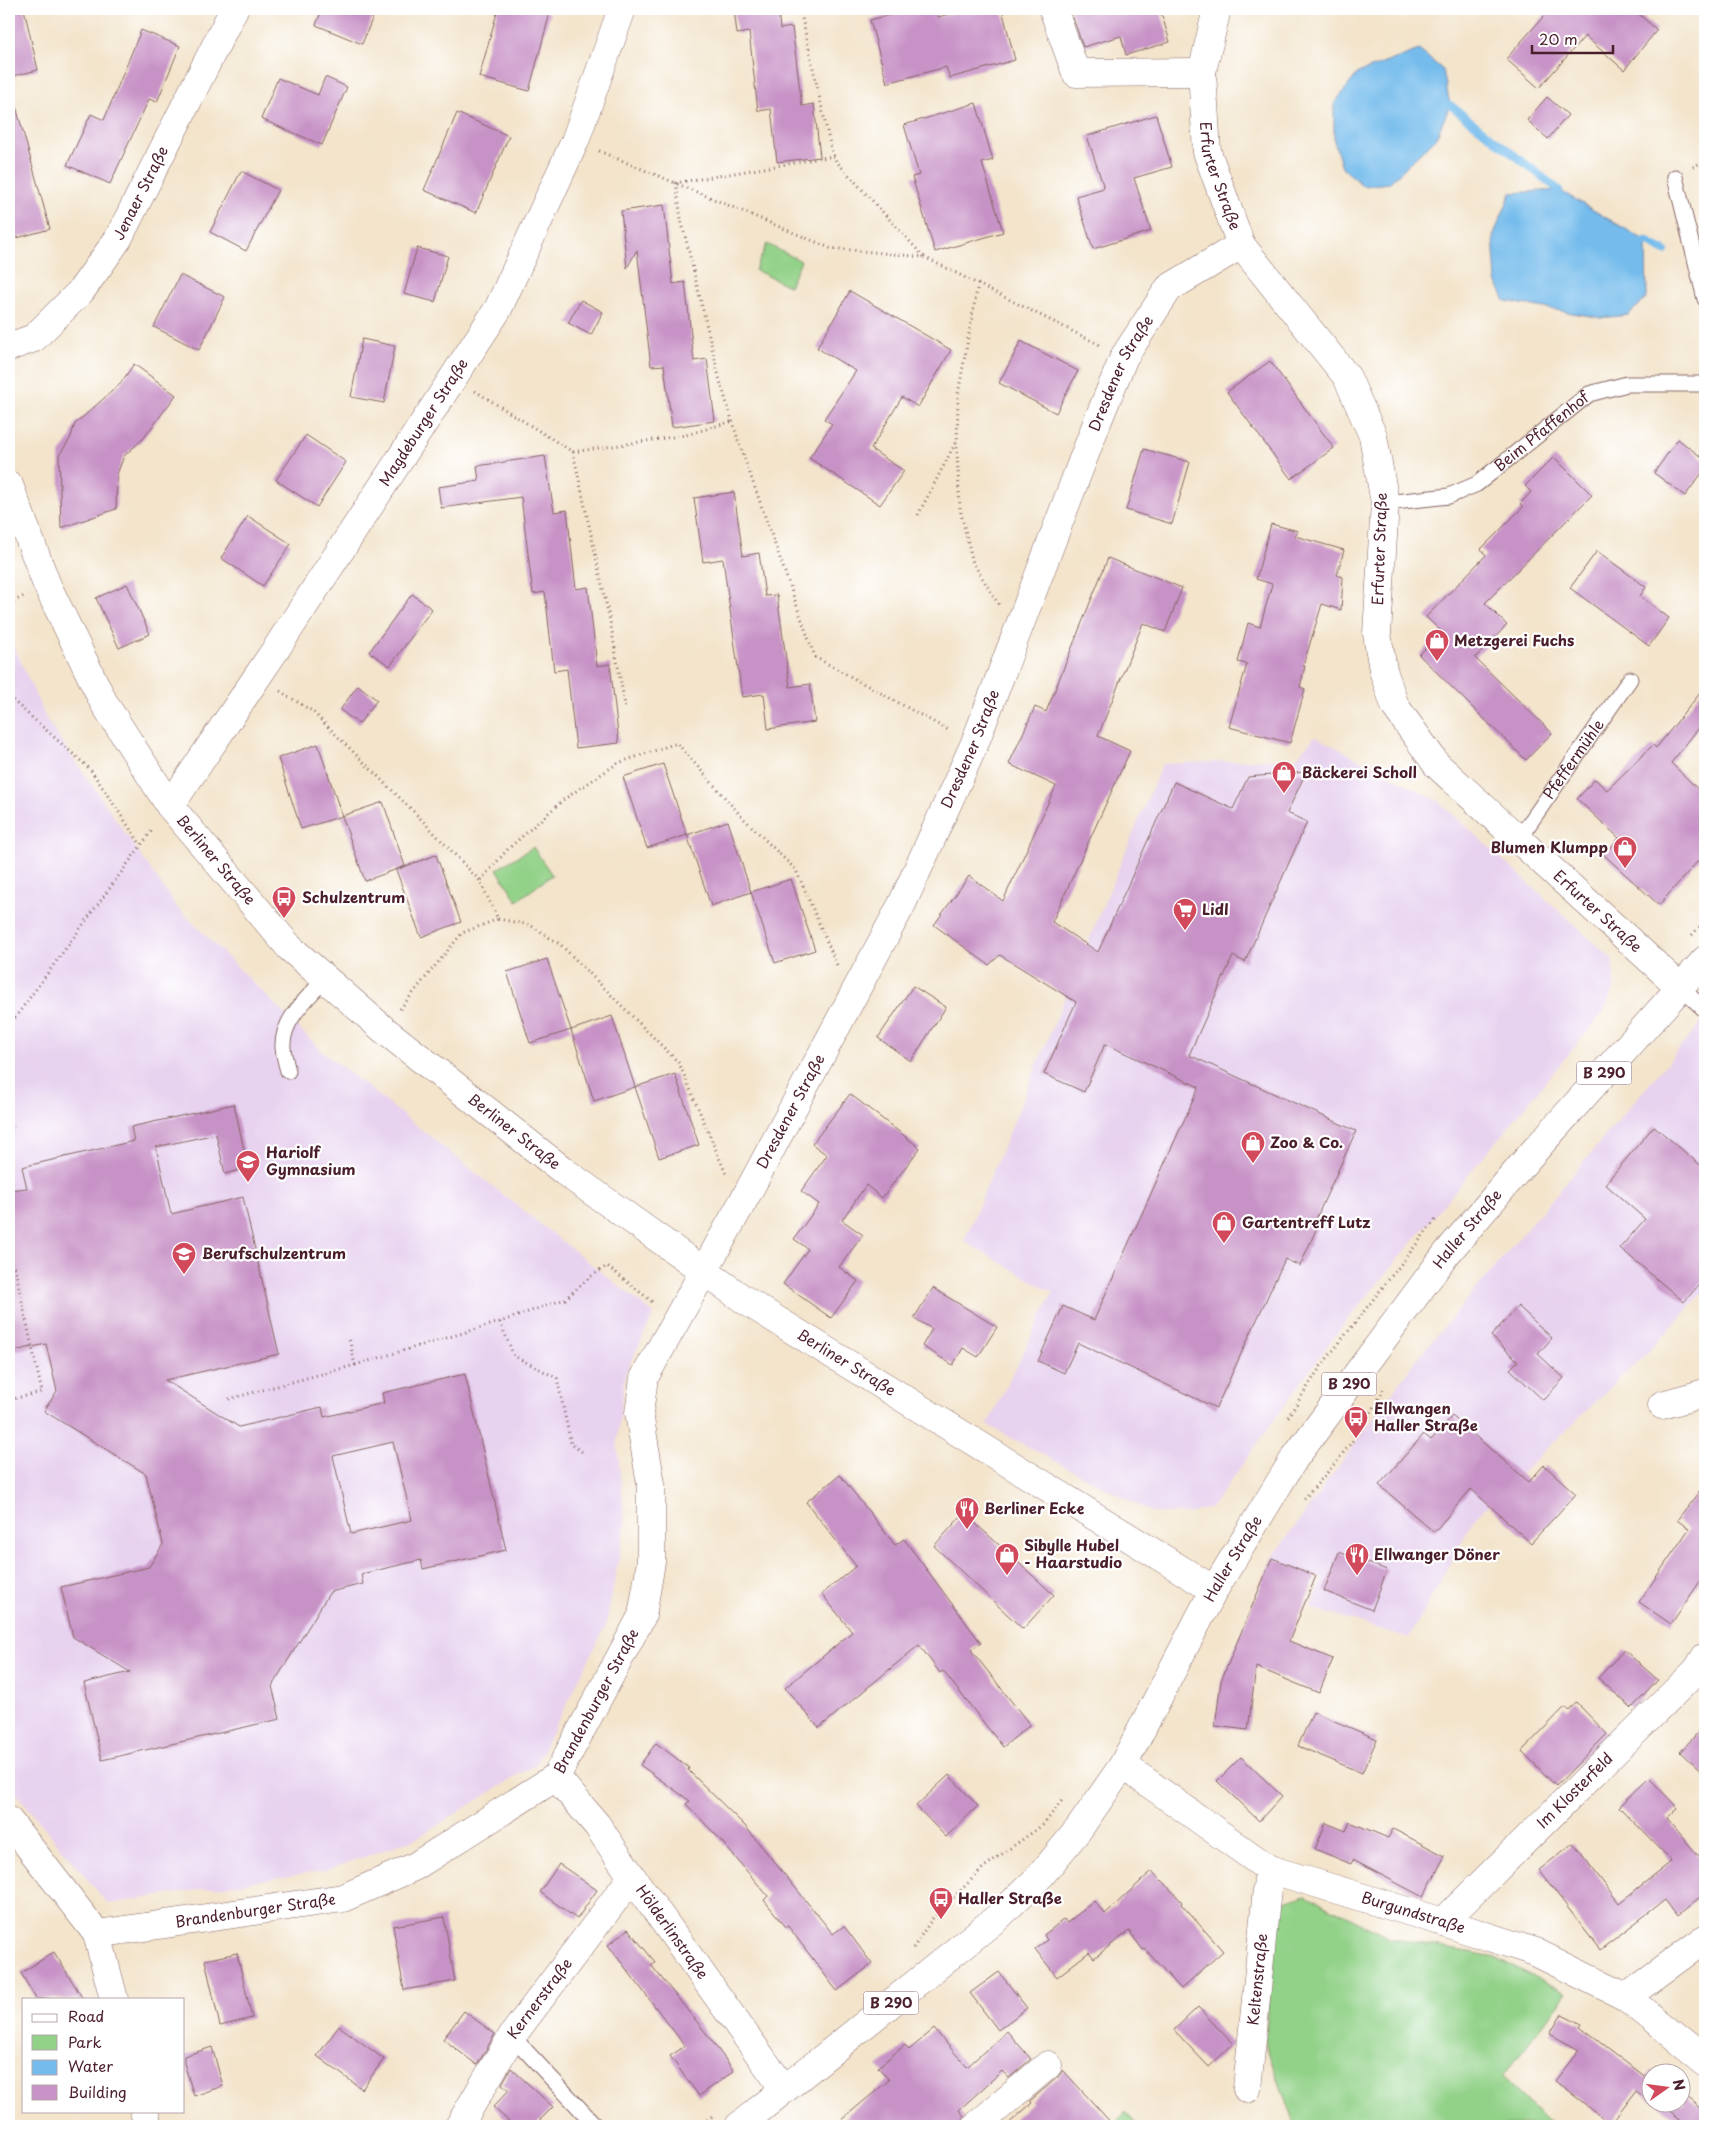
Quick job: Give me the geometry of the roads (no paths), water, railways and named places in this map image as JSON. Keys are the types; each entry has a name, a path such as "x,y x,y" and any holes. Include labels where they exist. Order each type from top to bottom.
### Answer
{"street":[{"name":"Jenaer Straße","path":"9,347 34,338 81,290 118,239 234,9"},
{"name":"Magdeburger Straße","path":"170,806 257,678 498,309 575,141 622,9"},
{"path":"1053,9 1076,73 1202,72"},
{"name":"Erfurter Straße","path":"1217,9 1202,72 1207,152 1241,245 1347,377 1373,436 1385,503 1377,634 1384,670 1395,706 1437,765 1680,988"},
{"name":"Dresdener Straße","path":"703,1272 858,991 902,904 974,745 1098,420 1124,357 1169,288 1241,245"},
{"name":"Berliner Straße","path":"9,484 47,585 104,703 170,806 290,948 383,1029 565,1172 746,1302 1214,1590"},
{"name":"Haller Straße","path":"739,2126 998,1916 1041,1875 1078,1830 1122,1765 1214,1590 1294,1459 1447,1253 1528,1158 1705,960"},
{"name":"Brandenburger Straße","path":"97,1934 343,1898 414,1867 556,1777 642,1616 651,1562 651,1484 639,1413 644,1378 703,1272"},
{"path":"1662,1405 1705,1393"},
{"name":"Im Klosterfeld","path":"1443,1922 1696,1670 1705,1656"},
{"name":"Burgundstraße","path":"1122,1765 1269,1869 1534,1952 1626,1996 1705,2061"},
{"name":"Hölderlinstraße","path":"556,1777 597,1826 784,2089"},
{"path":"9,1821 97,1934 114,1998"},
{"name":"Keltenstraße","path":"1247,2089 1269,1869"},
{"name":"Kernerstraße","path":"459,2126 512,2036 632,1877"},
{"path":"1626,1996 1705,1939"},
{"path":"976,2126 1048,2065"},
{"path":"144,2112 148,2126"}],"lane":[{"path":"1675,176 1705,299"},
{"name":"Beim Pfaffenhof","path":"1385,503 1449,496 1477,484 1588,394 1627,384 1705,384"},
{"name":"Pfeffermühle","path":"1518,840 1630,679"},
{"path":"288,1072 283,1046 286,1026 325,978"},
{"path":"1680,988 1705,1010"},
{"path":"512,2036 596,2126"}],"water":[{"path":"1419,50 1443,70 1450,105 1436,138 1389,183 1363,186 1342,167 1334,141 1334,104 1358,73"},
{"path":"1559,190 1646,241 1647,298 1628,315 1601,318 1505,301 1496,281 1493,236 1511,193"}],"waterway":[{"path":"1450,105 1559,190"},
{"path":"1646,241 1665,251"}],"place":[{"name":"Metzgerei Fuchs","path":"1437,662"},
{"name":"Bäckerei Scholl","path":"1284,794"},
{"name":"Blumen Klumpp","path":"1625,869"},
{"name":"Schulzentrum","path":"284,919"},
{"name":"Lidl","path":"1185,931"},
{"name":"Zoo & Co.","path":"1253,1164"},
{"name":"Hariolf Gymnasium","path":"248,1183"},
{"name":"Gartentreff Lutz","path":"1224,1244"},
{"name":"Berufschulzentrum","path":"184,1275"},
{"name":"Ellwangen Haller Straße","path":"1356,1439"},
{"name":"Berliner Ecke","path":"967,1530"},
{"name":"Sibylle Hubel - Haarstudio","path":"1007,1576"},
{"name":"Ellwanger Döner","path":"1357,1576"},
{"name":"Haller Straße","path":"941,1920"}]}
